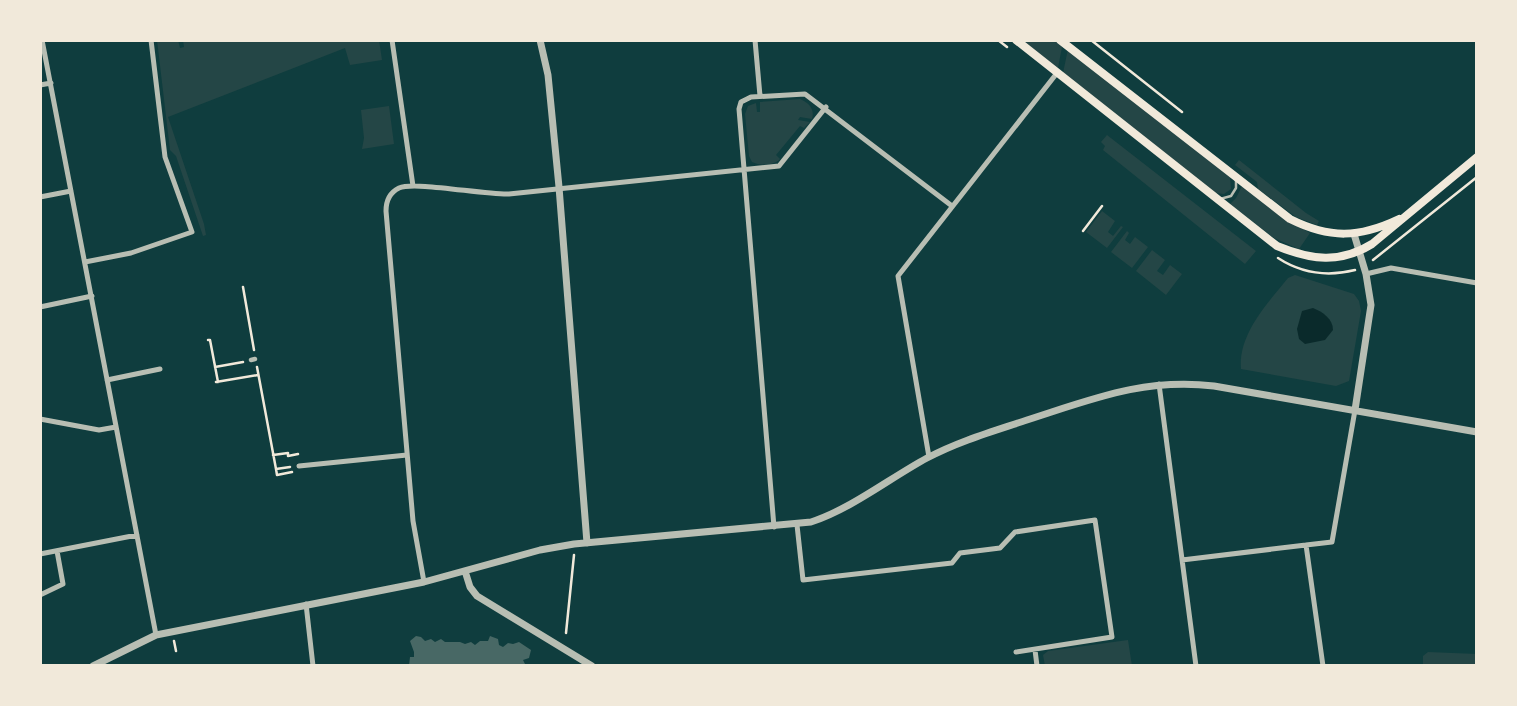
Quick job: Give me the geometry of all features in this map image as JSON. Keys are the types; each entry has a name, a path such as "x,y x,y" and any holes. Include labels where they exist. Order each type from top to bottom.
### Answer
{"main road":[{"path":"1016,40 1277,246 1298,255 1332,259 1359,253 1380,240 1477,158"},
{"path":"1060,40 1290,219 1302,225 1328,233 1354,234 1375,230 1410,213"}],"street":[{"path":"42,40 156,635"},
{"path":"85,262 131,253 192,232 166,157 151,40"},
{"path":"392,40 413,186"},
{"path":"540,40 548,75 559,187 587,543"},
{"path":"755,40 760,96"},
{"path":"929,457 898,278 902,269 1058,73"},
{"path":"40,85 51,83"},
{"path":"774,527 744,170 740,108 744,100 802,93 826,107 951,208"},
{"path":"424,582 413,521 407,455 386,205 389,196 395,190 413,186 491,194 779,166 826,107"},
{"path":"40,197 71,191"},
{"path":"1182,560 1332,542 1371,312 1371,298 1354,234"},
{"path":"1364,270 1391,268 1477,283"},
{"path":"40,307 92,296"},
{"path":"107,380 160,369"},
{"path":"1159,384 1196,666"},
{"path":"93,666 156,635 424,582 540,550 587,543 811,523 929,457 972,438 1112,392 1159,384 1214,386 1477,432"},
{"path":"40,419 99,430 116,427"},
{"path":"299,468 407,455"},
{"path":"797,525 803,580 952,563 960,553 1000,548 1015,532 1095,520 1112,637 1016,652"},
{"path":"40,554 137,535"},
{"path":"1306,545 1323,666"},
{"path":"40,595 63,584 57,551"},
{"path":"465,570 470,587 477,596 592,666"},
{"path":"306,604 313,666"},
{"path":"1035,650 1037,666"}],"lane":[{"path":"1217,199 1228,198 1233,193 1236,188 1235,175"}],"path":[{"path":"1091,40 1182,112"},
{"path":"1364,270 1477,177"},
{"path":"1083,231 1102,206"},
{"path":"243,287 254,349"},
{"path":"208,340 217,382 258,375"},
{"path":"215,367 253,360 276,469 299,468"},
{"path":"273,455 299,454"},
{"path":"566,634 575,552"},
{"path":"173,638 176,651"}],"shaded area":[{"path":"157,40 178,40 180,48 184,47 183,40 379,40 382,60 350,65 345,48 168,117 204,224 206,235 203,236 176,156 170,150"},
{"path":"1021,40 1059,40 1062,47 1058,68"},
{"path":"1068,49 1230,177 1231,189 1224,194 1215,193 1063,73"},
{"path":"800,99 806,102 813,115 812,119 800,117 798,120 810,122 804,128 800,126 776,155 780,159 767,165 752,162 749,156 745,114 748,106 756,103 757,112 760,112 760,102"},
{"path":"389,106 394,144 362,149 364,138 361,110"},
{"path":"1107,135 1256,251 1245,264 1103,150 1105,146 1101,142"},
{"path":"1239,160 1319,221 1317,225 1296,217 1258,189 1257,182 1235,165"},
{"path":"1242,186 1284,218 1310,233 1299,249 1274,238 1230,204"},
{"path":"1102,211 1115,221 1108,232 1113,236 1123,227 1107,248 1086,232"},
{"path":"1127,231 1129,233 1125,240 1130,244 1135,237 1148,247 1132,268 1111,252"},
{"path":"1152,250 1165,260 1157,271 1163,275 1170,265 1182,274 1166,295 1136,271"},
{"path":"1295,275 1354,294 1359,301 1361,311 1349,381 1336,386 1241,369 1241,356 1249,331 1288,278"},
{"path":"1313,308 1327,316 1333,330 1325,340 1305,344 1299,339 1297,329 1302,311"},
{"path":"1128,640 1132,666 1045,666 1043,655 1048,651"},
{"path":"1428,652 1477,654 1477,666 1423,666 1423,656"}],"building":[{"path":"416,636 425,641 431,639 435,642 441,639 445,642 465,644 471,642 475,645 480,641 488,641 490,636 498,639 499,645 503,647 508,643 519,642 531,650 529,658 523,660 526,666 409,666 410,657 414,657 410,641"}]}
